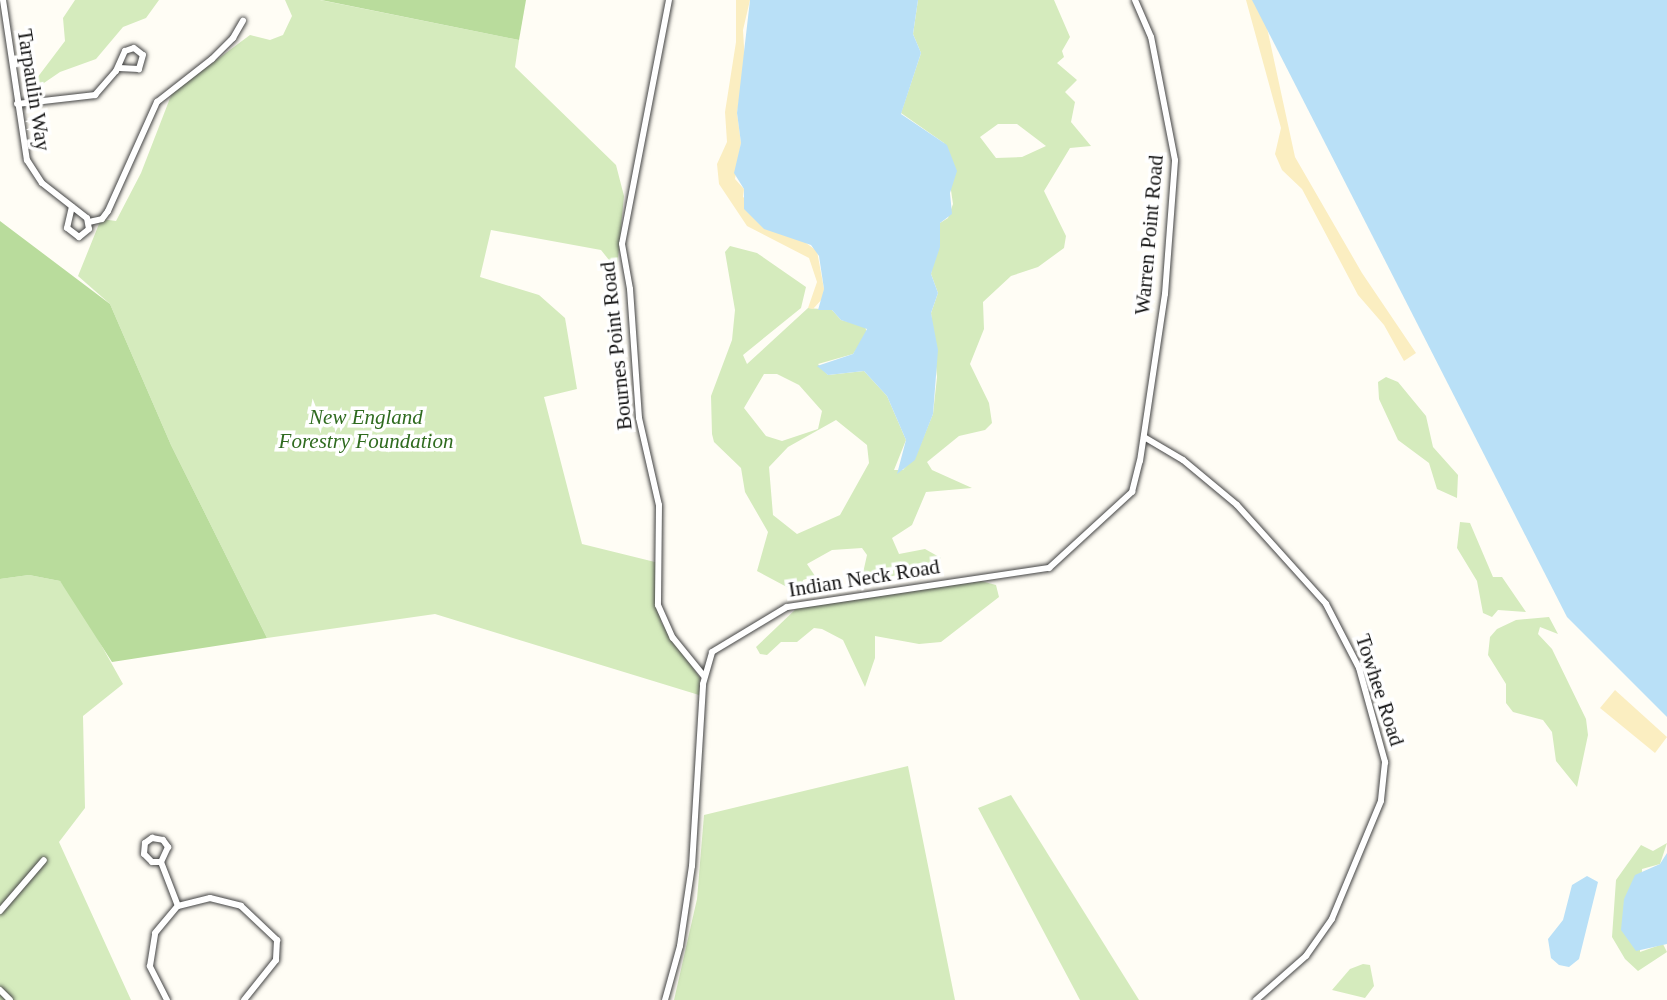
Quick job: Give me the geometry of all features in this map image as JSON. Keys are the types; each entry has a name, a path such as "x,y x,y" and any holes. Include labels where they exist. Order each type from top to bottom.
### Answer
{"street":[{"name":"Tarpaulin Way","path":"3,0 17,104 30,168 89,222"},
{"name":"Bournes Point Road","path":"670,0 622,244 630,289 639,418 659,505 658,605 673,638 704,676"},
{"name":"Warren Point Road","path":"1135,0 1151,37 1175,160 1165,294 1155,353"},
{"path":"72,207 66,222 71,234 85,234 89,222 102,219 157,102 212,59 233,38 243,21"},
{"path":"17,104 95,95 116,72 125,51 141,52 144,62 139,69 119,68"},
{"name":"Indian Neck Road","path":"665,1000 680,946 692,866 704,676 716,647 776,610 852,594 1052,566 1130,493 1144,437 1155,353"},
{"name":"Towhee Road","path":"1144,437 1183,460 1237,505 1329,608 1359,668 1385,762 1381,801 1332,919 1306,956 1256,1000"},
{"path":"161,862 152,862 144,854 144,846 152,838 163,840 168,847 161,862 178,906"},
{"path":"0,911 44,860"},
{"path":"167,1000 151,974 150,949 158,926 178,906 203,899 227,900 274,934 279,946 276,960 244,1000"},
{"path":"0,990 10,1000"}],"green space":[{"path":"75,0 159,0 146,18 123,27 96,59 60,72 41,85 34,82 65,41 63,18"},
{"name":"New England Forestry Foundation","path":"285,0 320,0 519,40 515,67 616,165 624,196 617,270 601,250 491,230 480,277 539,295 565,318 577,389 544,397 582,544 659,563 661,622 700,678 699,695 435,614 267,638 171,445 110,304 78,276 101,219 116,221 141,173 172,93 250,35 270,40 283,35 292,16"},
{"path":"321,0 526,0 519,40"},
{"path":"918,0 1054,0 1070,37 1062,51 1064,57 1057,63 1077,80 1065,92 1075,102 1071,122 1091,146 1070,148 1044,191 1066,236 1064,248 1038,267 1011,276 983,302 984,329 970,364 989,403 992,423 985,430 959,436 927,462 932,470 972,488 926,492 912,525 892,538 899,554 925,549 941,558 924,568 877,580 863,573 867,555 862,548 832,550 807,564 815,576 803,580 800,594 757,571 768,532 745,492 741,468 714,442 712,434 711,396 732,340 735,310 725,252 730,246 757,253 806,287 801,308 743,355 747,364 808,308 832,310 841,320 865,326 867,334 853,354 818,364 828,375 864,371 887,396 906,440 894,470 903,470 917,453 933,414 937,377 931,313 938,293 931,274 940,223 948,218 953,204 944,143 901,113 921,53 913,34","holes":["998,124 1017,124 1046,146 1022,157 996,158 980,137","764,374 777,374 799,385 822,411 818,429 782,441 766,436 744,408","836,420 867,445 869,463 840,515 797,534 773,515 769,467 788,447"]},
{"path":"0,221 110,304 171,445 267,638 112,662 60,581 29,575 0,579"},
{"path":"1386,377 1398,382 1426,416 1433,447 1458,475 1457,498 1437,489 1429,463 1398,440 1379,399 1378,382"},
{"path":"1460,522 1470,523 1493,577 1502,577 1526,612 1498,610 1492,617 1483,613 1477,581 1457,548"},
{"path":"29,575 60,581 80,607 123,684 83,716 85,808 59,842 131,1000 0,1000 0,579"},
{"path":"981,581 996,585 999,597 941,642 919,644 875,636 875,658 865,687 843,640 822,629 814,628 797,642 781,642 767,655 760,654 756,647 798,607"},
{"path":"1549,617 1558,634 1540,627 1538,634 1552,649 1586,719 1588,735 1577,787 1556,761 1552,732 1543,720 1513,712 1506,703 1506,684 1488,655 1490,637 1497,629 1516,620"},
{"path":"908,766 955,1000 674,1000 697,899 704,815"},
{"path":"1011,795 1139,1000 1080,1000 978,808"},
{"path":"1667,843 1660,864 1642,869 1640,952 1663,944 1667,952 1638,971 1625,959 1612,937 1616,880 1641,845 1653,851"},
{"path":"1363,964 1370,965 1374,986 1365,998 1332,990 1350,969"}],"sand":[{"path":"736,0 750,0 743,30 745,64 737,113 741,143 735,179 744,189 743,197 817,251 824,289 823,298 813,309 808,308 817,282 809,258 747,226 719,184 717,164 727,142 725,112 736,42"},
{"path":"1246,0 1261,0 1295,157 1362,273 1416,353 1404,361 1384,325 1358,295 1302,189 1282,170 1275,154 1281,128"},
{"path":"1615,690 1667,737 1655,753 1600,708"}],"water":[{"path":"750,0 918,0 913,34 921,53 901,114 947,145 957,171 950,193 952,214 940,223 940,247 931,274 938,293 931,313 938,350 933,414 915,460 897,474 906,440 887,396 864,371 828,375 817,366 853,354 867,329 841,320 832,310 818,310 824,289 819,256 811,245 764,229 744,209 744,189 734,173 741,143 737,113"},
{"path":"1252,0 1667,0 1667,717 1567,617"},
{"path":"1667,853 1667,944 1636,951 1621,930 1624,899 1635,875 1660,864"},
{"path":"1587,876 1598,882 1579,959 1569,967 1559,965 1551,958 1548,939 1563,920 1572,885"}]}
